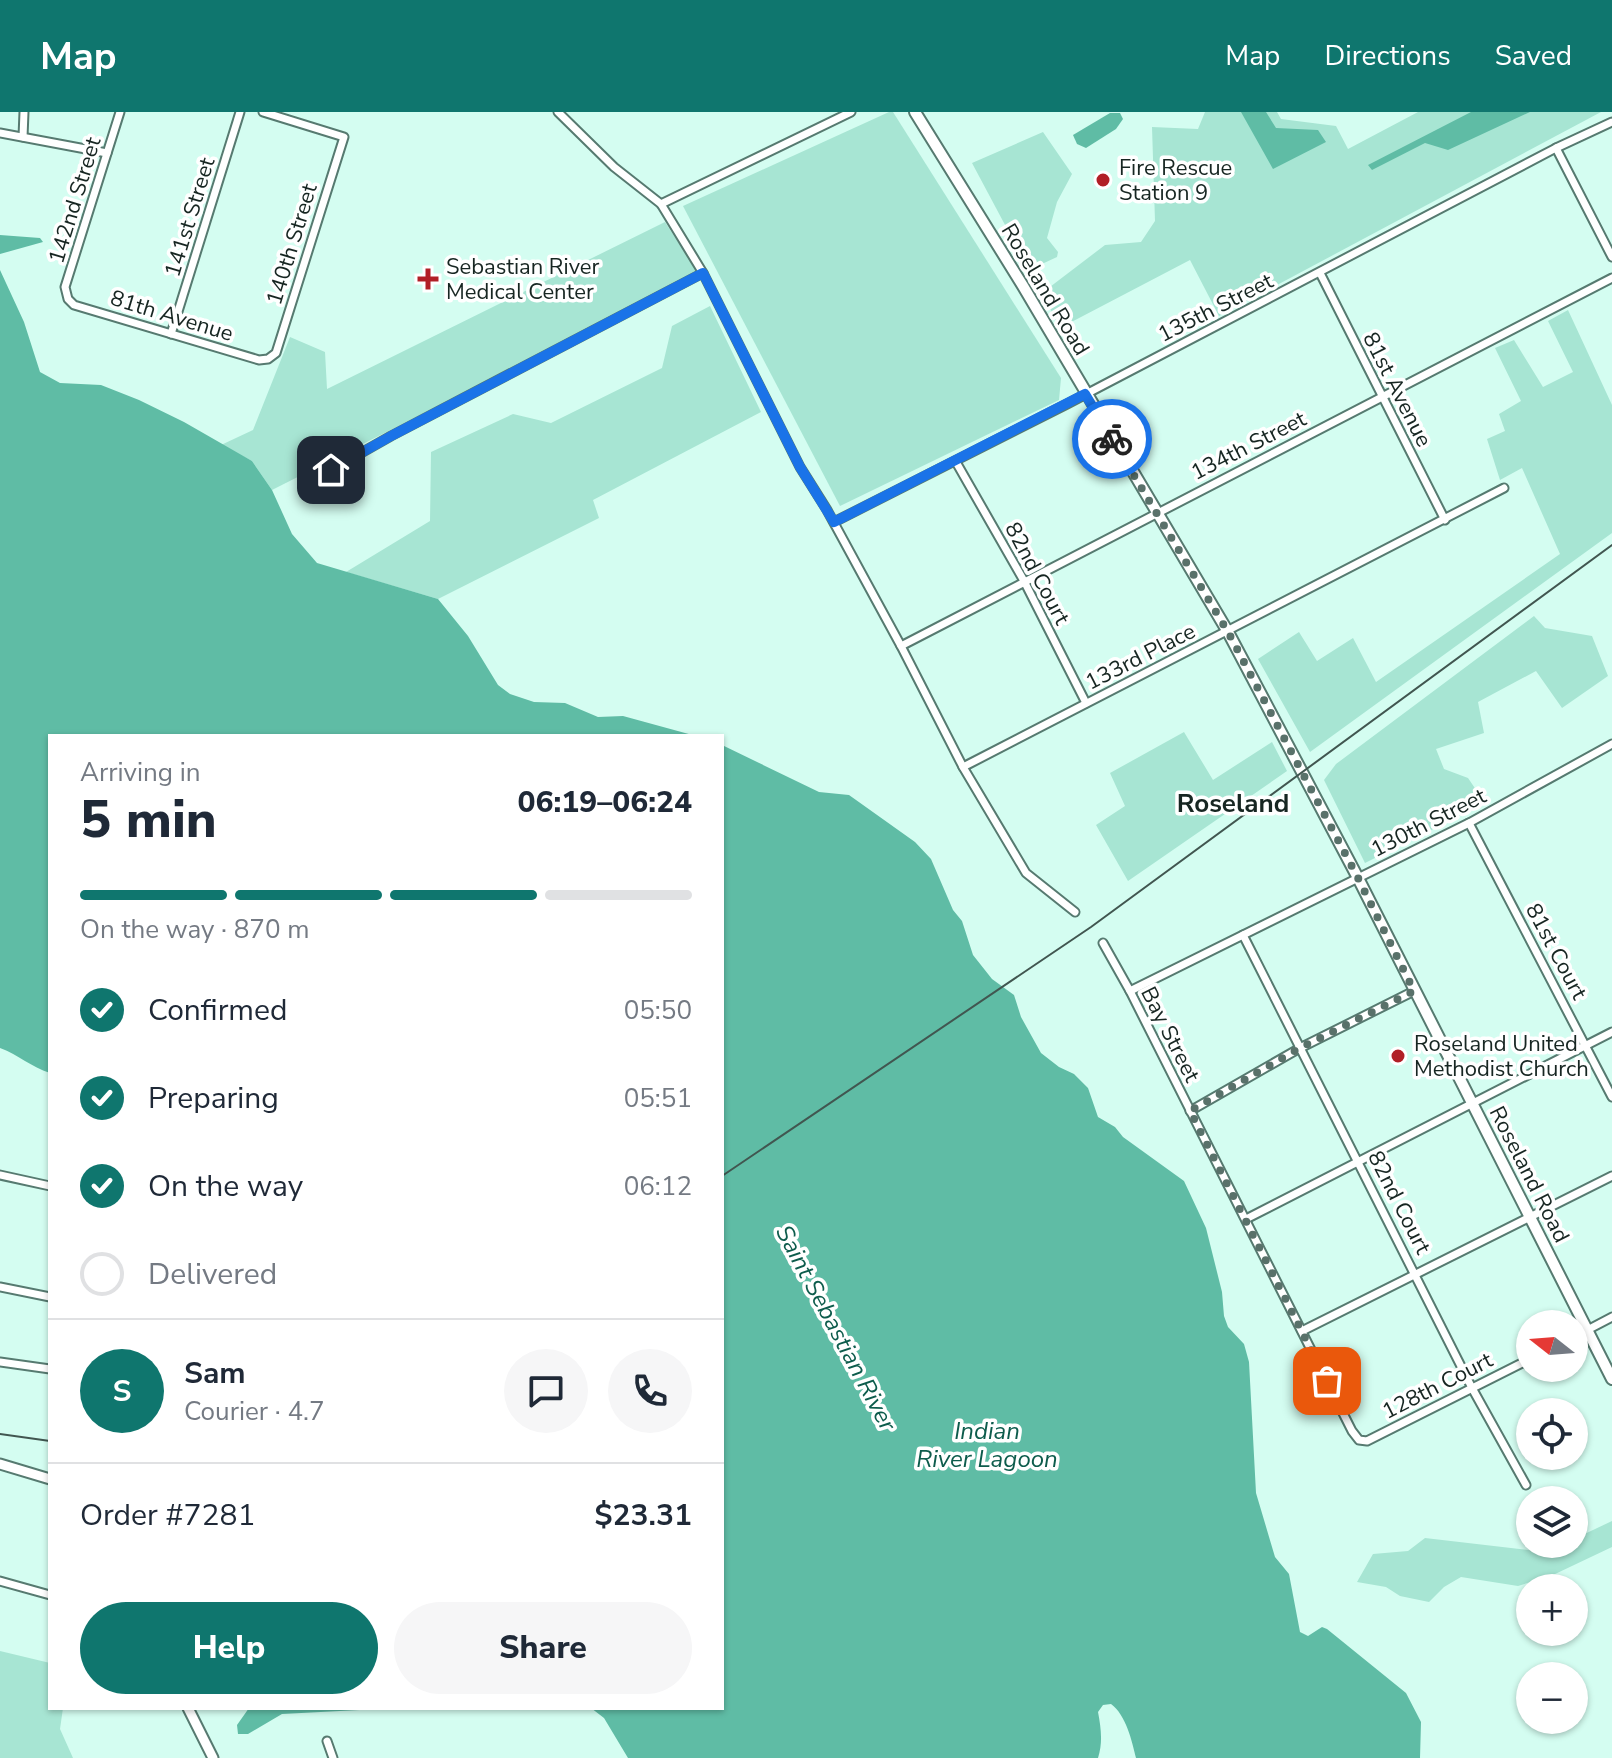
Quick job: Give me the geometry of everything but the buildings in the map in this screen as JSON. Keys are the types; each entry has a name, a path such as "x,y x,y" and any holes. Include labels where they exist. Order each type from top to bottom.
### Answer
{"main road":[{"name":"Roseland Road","path":"915,112 1023,286 1228,632 1358,878 1577,1310"},
{"name":"Roseland Road","path":"1588,1332 1612,1379"}],"street":[{"path":"23,137 24,112"},
{"name":"142nd Street","path":"68,299 65,287 120,112"},
{"name":"141st Street","path":"171,334 240,112"},
{"name":"140th Street","path":"263,112 344,137 276,353 268,359"},
{"path":"558,112 614,167 661,204 703,273 800,467 834,522 963,767 1026,873 1075,912"},
{"path":"661,204 851,112"},
{"name":"135th Street","path":"834,522 956,462 1556,148 1612,122"},
{"path":"0,133 107,153"},
{"path":"1556,148 1612,257"},
{"path":"331,470 703,273"},
{"name":"81st Avenue","path":"1320,273 1445,520"},
{"name":"134th Street","path":"901,646 1612,278"},
{"name":"81th Avenue","path":"68,299 74,305 259,360 268,359"},
{"name":"82nd Court","path":"956,462 1024,581 1086,703"},
{"name":"133rd Place","path":"963,767 1504,488"},
{"name":"130th Street","path":"1130,991 1469,823 1612,744"},
{"name":"81st Court","path":"1469,823 1612,1097"},
{"name":"82nd Court","path":"1243,935 1472,1388 1526,1485"},
{"name":"Bay Street","path":"1103,943 1359,1440"},
{"path":"1190,1111 1300,1048 1414,991"},
{"path":"1246,1219 1612,1032"},
{"path":"1302,1331 1612,1176"},
{"path":"1,1177 48,1186"},
{"path":"0,1287 48,1297"},
{"path":"1588,1329 1612,1317"},
{"path":"0,1362 48,1369"},
{"name":"128th Court","path":"1359,1440 1367,1441 1516,1366"},
{"path":"0,1464 48,1478"},
{"path":"0,1581 48,1594"},
{"path":"189,1710 213,1758"},
{"path":"327,1741 333,1758"}],"shaded area":[{"path":"893,112 1061,378 1059,400 840,506 683,206"},
{"path":"1205,112 1277,112 1281,119 1336,126 1348,149 1418,112 1601,112 1219,316 1190,260 1060,328 1042,293 1105,245 1141,242 1155,221 1152,127 1198,129"},
{"path":"1043,132 1072,174 1057,202 1047,238 1058,252 1057,257 1029,270 972,163"},
{"path":"665,222 699,274 272,490 252,461 221,445 253,430 290,337 325,352 327,389"},
{"path":"710,306 761,412 593,500 599,518 438,599 346,572 430,521 431,452 513,414 551,423 662,368 672,326"},
{"path":"1568,310 1612,405 1612,533 1310,752 1258,659 1299,632 1317,661 1353,638 1376,682 1560,554 1522,468 1500,480 1487,439 1505,431 1499,414 1521,401 1495,348 1514,340 1543,387 1573,372 1548,321"},
{"path":"1534,616 1545,628 1592,636 1608,676 1562,708 1536,671 1478,702 1484,733 1436,749 1444,769 1468,778 1485,803 1365,863 1324,780 1336,764"},
{"path":"1184,732 1213,780 1272,742 1287,771 1128,881 1096,825 1125,806 1110,773"},
{"path":"1612,1521 1612,1547 1555,1574 1516,1574 1516,1586 1461,1577 1444,1587 1429,1602 1400,1596 1386,1587 1357,1582 1373,1554 1408,1551 1425,1538 1516,1549 1516,1558 1588,1558 1588,1532"},
{"path":"0,1651 48,1663 48,1710 63,1710 60,1729 73,1758 0,1758"}],"water":[{"path":"1241,112 1266,112 1276,128 1318,130 1326,142 1273,169"},
{"path":"1471,112 1530,112 1448,150 1425,143 1372,170 1368,165"},
{"path":"1110,113 1120,113 1123,119 1116,129 1086,148 1077,144 1073,135"},
{"path":"0,235 40,238 43,242 0,254"},
{"path":"0,270 24,322 40,372 60,383 101,385 139,400 252,461 272,490 292,534 317,563 438,599 468,636 498,685 510,694 534,702 565,703 598,717 623,716 689,734 48,734 48,1072 0,1048"},
{"name":"Indian River Lagoon","path":"724,746 819,792 849,795 915,842 931,859 953,910 962,921 973,955 992,979 1014,995 1021,1017 1041,1053 1074,1074 1088,1088 1098,1117 1184,1181 1206,1228 1222,1292 1224,1316 1228,1327 1244,1344 1249,1362 1256,1493 1275,1557 1289,1574 1300,1632 1308,1636 1322,1627 1327,1629 1406,1693 1421,1722 1420,1758 1136,1758 1124,1721 1111,1704 1103,1705 1098,1712 1101,1746 1098,1758 628,1758 604,1718 594,1710 724,1710"},
{"path":"248,1710 359,1710 282,1714 248,1734 238,1734 237,1725"}],"railway":[{"path":"724,1175 1091,927 1612,545"},
{"path":"0,1434 48,1441"}],"way so far":[{"path":"1112,439 1228,632 1414,991 1300,1048 1190,1111 1327,1381"}],"place":[{"name":"Fire Rescue Station 9","path":"1103,180"},
{"name":"Sebastian River Medical Center","path":"428,279"},
{"name":"Roseland United Methodist Church","path":"1398,1056"}],"district":[{"name":"Roseland","path":"1233,803"}],"route":[{"path":"331,470 703,273 800,467 834,522 1085,394 1112,439"}],"water label":[{"name":"Saint Sebastian River","path":"836,1328"}]}
